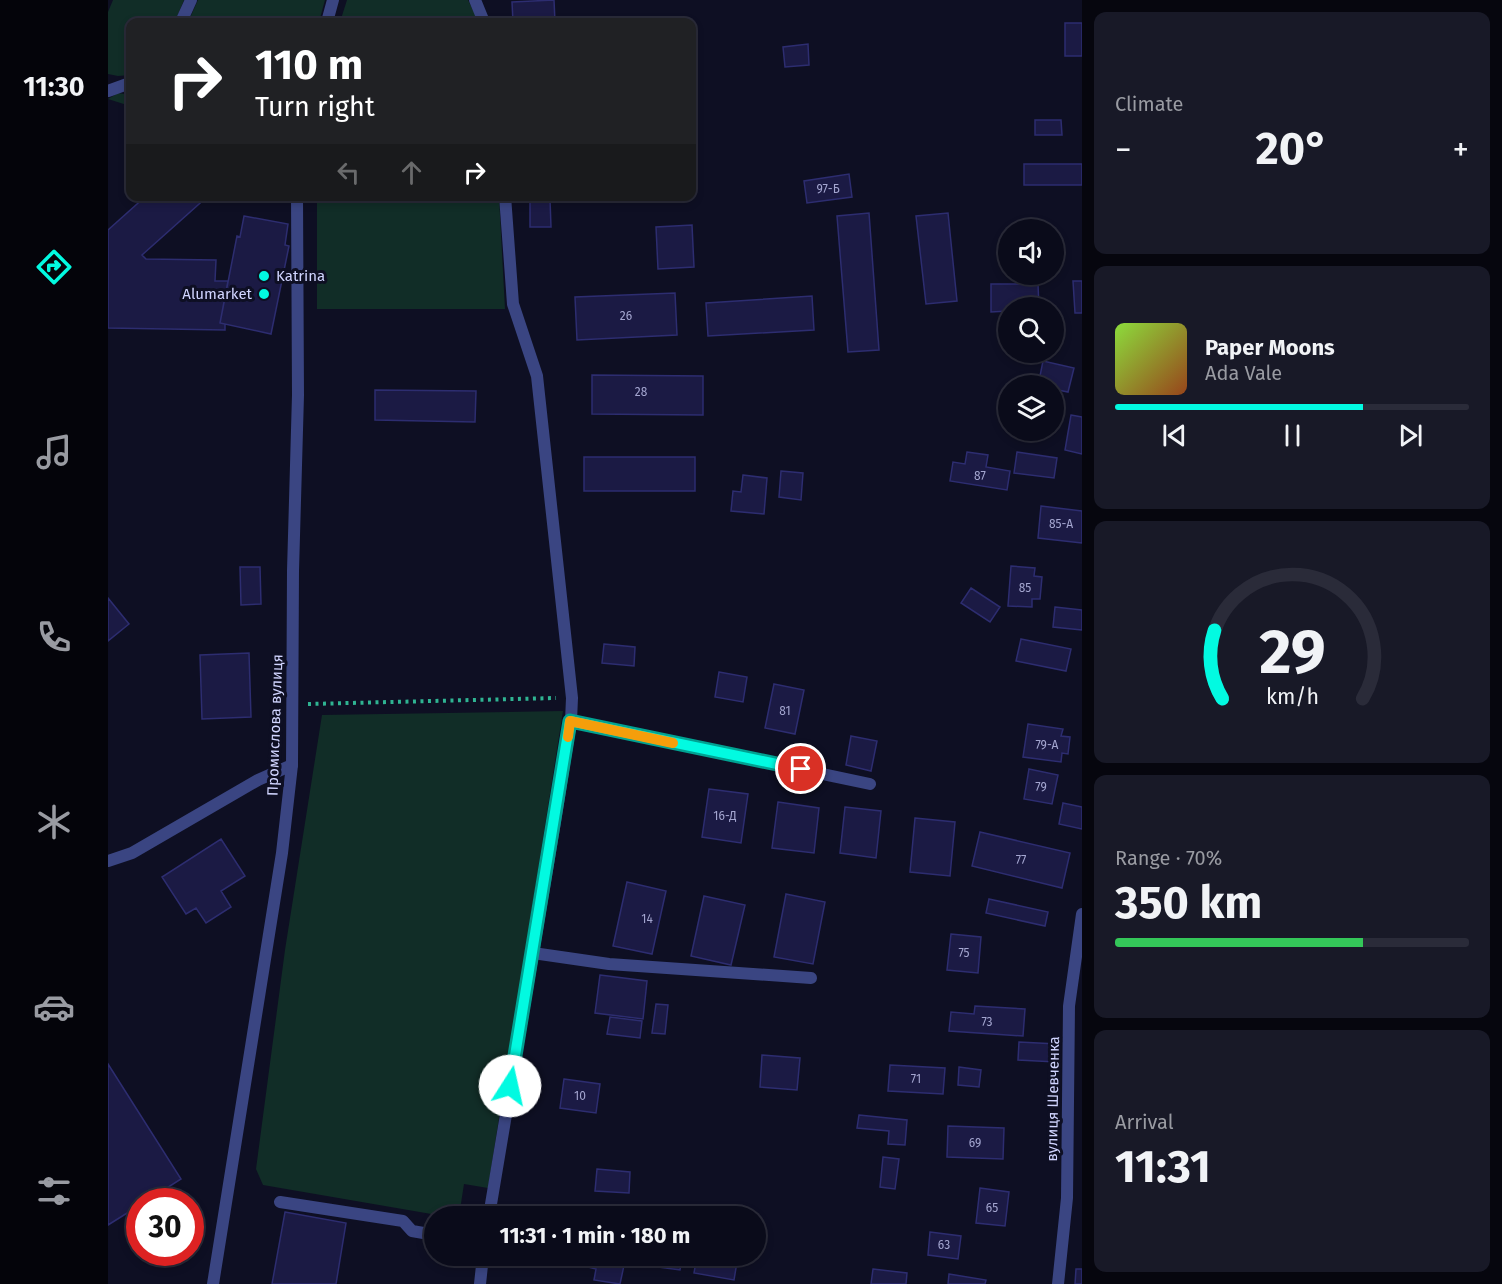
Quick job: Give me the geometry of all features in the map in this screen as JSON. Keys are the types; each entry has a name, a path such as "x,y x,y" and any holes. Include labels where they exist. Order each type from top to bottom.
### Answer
{"street":[{"path":"183,18 190,0"},
{"path":"328,18 333,0"},
{"path":"475,0 482,18"},
{"path":"108,91 126,84"},
{"name":"Промислова вулиця","path":"213,1284 282,853 292,765 293,571 298,395 297,201"},
{"path":"491,1206 533,953 572,698 537,376 513,304 506,201"},
{"path":"570,721 870,784"},
{"path":"108,861 132,853 258,780 292,765"},
{"name":"вулиця Шевченка","path":"1058,1284 1067,1198 1069,1006 1082,914"},
{"path":"533,953 609,964 811,978"},
{"path":"280,1202 403,1221 412,1231 424,1233"},
{"path":"480,1284 482,1266"}],"path":[{"path":"292,704 572,698"}],"green space":[{"path":"113,0 184,0 177,18 126,18 126,75 108,74 108,12"},
{"path":"198,0 325,0 320,18 190,18"},
{"path":"347,0 468,0 477,18 341,18"},
{"path":"118,93 126,94 126,105 108,99"},
{"path":"317,201 499,201 505,309 317,309"},
{"path":"563,711 488,1188 464,1184 461,1206 424,1206 424,1213 263,1185 256,1169 285,950 322,715"}],"building":[{"path":"554,0 555,18 513,18 512,2"},
{"path":"1065,23 1082,23 1082,56 1065,56"},
{"path":"808,44 809,65 785,67 783,47"},
{"path":"1035,120 1061,120 1062,135 1035,135"},
{"path":"1024,164 1082,164 1082,185 1024,185"},
{"path":"849,174 852,197 807,203 804,181"},
{"path":"140,201 202,201 142,255 146,259 216,260 215,281 228,281 220,323 225,324 225,330 108,328 108,230"},
{"path":"530,201 550,201 551,227 530,227"},
{"path":"869,213 879,350 848,352 837,216"},
{"path":"948,213 957,301 926,304 916,216"},
{"path":"244,216 288,224 285,245 289,246 271,334 220,323 237,236 240,237"},
{"path":"692,225 694,267 658,269 656,227"},
{"path":"1073,281 1082,281 1082,313 1075,313"},
{"path":"991,284 1038,285 1039,297 998,297 998,312 991,312"},
{"path":"675,293 677,335 577,340 575,297"},
{"path":"812,296 814,330 708,336 706,303"},
{"path":"1043,363 1074,368 1068,392 1064,391 1064,375 1040,375"},
{"path":"592,375 703,376 703,415 592,414"},
{"path":"375,390 476,391 475,422 375,420"},
{"path":"1071,415 1082,417 1082,454 1065,450"},
{"path":"967,452 988,455 986,467 1010,471 1007,490 950,481 953,462 965,464"},
{"path":"1017,452 1057,458 1054,478 1014,473"},
{"path":"584,457 695,457 695,491 584,491"},
{"path":"781,471 803,473 801,500 779,497"},
{"path":"743,475 767,478 764,514 731,511 733,491 741,492"},
{"path":"1041,506 1082,511 1082,543 1038,538"},
{"path":"1011,566 1035,568 1034,576 1042,577 1040,599 1032,599 1032,607 1008,606"},
{"path":"240,567 260,567 261,604 241,605"},
{"path":"971,588 1000,607 990,622 961,603"},
{"path":"108,598 129,624 108,641"},
{"path":"1055,607 1082,610 1082,630 1053,627"},
{"path":"1021,639 1071,649 1066,671 1016,661"},
{"path":"604,644 635,647 634,666 602,663"},
{"path":"249,653 251,717 202,719 200,655"},
{"path":"719,672 747,677 743,702 715,697"},
{"path":"774,684 804,690 795,734 765,728"},
{"path":"1028,724 1063,729 1061,736 1070,737 1068,754 1062,753 1061,762 1023,757"},
{"path":"851,736 877,741 871,771 846,765"},
{"path":"1029,769 1058,775 1052,804 1024,799"},
{"path":"709,789 748,794 741,843 702,837"},
{"path":"778,802 819,808 814,853 772,848"},
{"path":"1063,803 1082,807 1082,829 1059,824"},
{"path":"845,807 881,811 876,858 840,853"},
{"path":"915,818 955,822 950,876 910,872"},
{"path":"980,832 1070,853 1062,888 972,866"},
{"path":"221,839 245,876 221,891 231,907 206,923 196,908 186,914 162,877"},
{"path":"627,882 666,891 652,954 613,946"},
{"path":"786,894 825,902 813,964 774,957"},
{"path":"704,896 745,905 731,965 691,956"},
{"path":"989,899 1048,912 1045,926 986,913"},
{"path":"951,934 981,937 978,973 947,970"},
{"path":"600,975 647,981 643,1019 595,1013"},
{"path":"656,1004 668,1005 665,1034 652,1033"},
{"path":"975,1006 1025,1009 1023,1036 949,1031 951,1012 974,1014"},
{"path":"610,1017 642,1021 640,1038 607,1034"},
{"path":"1019,1042 1057,1044 1056,1062 1018,1060"},
{"path":"762,1055 800,1058 797,1090 760,1087"},
{"path":"108,1064 181,1179 167,1188 126,1188 126,1214 108,1225"},
{"path":"890,1065 945,1068 943,1094 888,1091"},
{"path":"959,1067 981,1070 979,1087 958,1085"},
{"path":"564,1079 600,1084 596,1113 560,1108"},
{"path":"859,1115 907,1120 905,1145 888,1144 889,1131 857,1128"},
{"path":"948,1126 1004,1128 1003,1159 947,1157"},
{"path":"883,1157 899,1159 895,1189 880,1187"},
{"path":"597,1169 630,1172 629,1193 595,1191"},
{"path":"980,1188 1009,1192 1005,1226 976,1223"},
{"path":"285,1212 346,1223 336,1284 272,1284"},
{"path":"930,1232 961,1236 958,1259 928,1255"},
{"path":"584,1266 624,1266 620,1284 594,1280 596,1269"},
{"path":"651,1266 681,1266 680,1270"},
{"path":"695,1266 736,1266 734,1280 694,1273"},
{"path":"873,1269 907,1273 906,1284 871,1284"},
{"path":"1076,1269 1082,1269 1082,1284 1075,1284"},
{"path":"949,1274 986,1280 985,1284 948,1284"}],"slow traffic":[{"path":"568,737 570,721 673,743"}],"place":[{"name":"Katrina","path":"264,276"},
{"name":"Alumarket","path":"264,294"}],"route":[{"path":"510,1086 570,721 801,769"}]}
